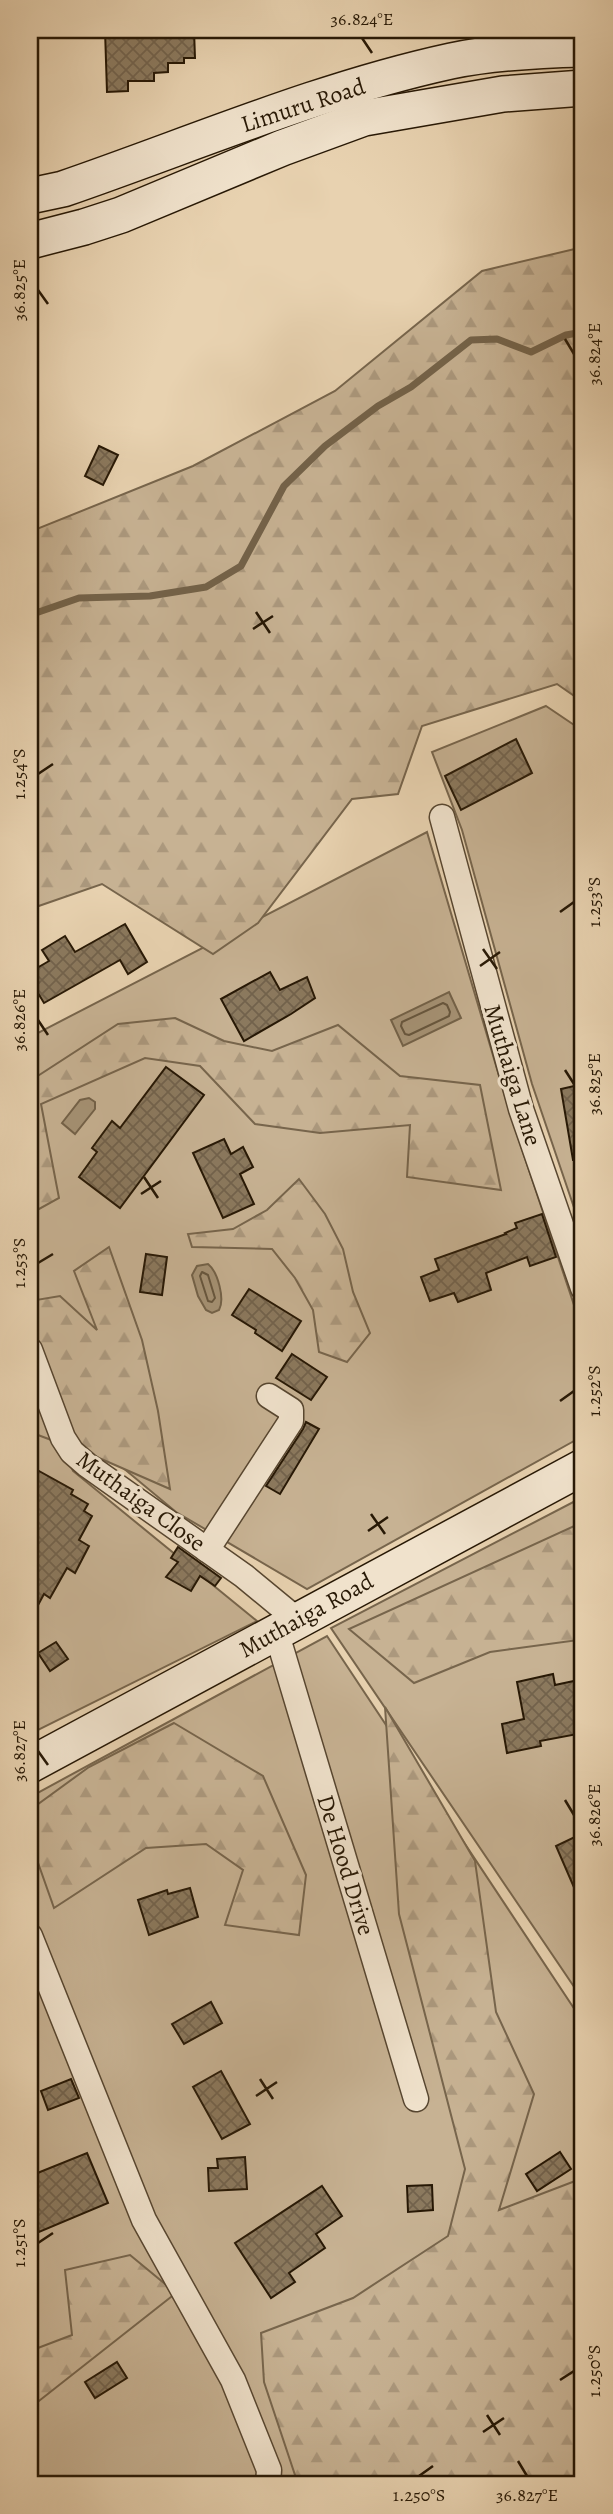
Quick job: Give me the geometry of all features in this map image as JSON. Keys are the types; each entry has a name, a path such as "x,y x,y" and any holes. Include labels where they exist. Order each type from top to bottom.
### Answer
{"main road":[{"name":"Limuru Road","path":"30,196 63,189 371,82 453,60 506,53 583,49"},
{"path":"30,241 121,215 282,148 364,118 479,97 583,88"},
{"name":"Muthaiga Road","path":"30,1765 286,1625 582,1470"}],"street":[{"name":"Muthaiga Lane","path":"442,817 521,1109 583,1288"},
{"name":"Muthaiga Close","path":"30,1350 63,1438 72,1452 244,1576 286,1625"},
{"path":"207,1550 291,1421 291,1410 269,1396"},
{"name":"De Hood Drive","path":"286,1625 416,2099"},
{"path":"30,1936 144,2220 233,2380 269,2470 268,2484"}],"green space":[{"path":"583,247 583,702 557,684 422,726 398,794 352,799 258,923 213,954 102,884 30,909 30,526 37,529 193,466 335,391 482,271"},
{"path":"546,706 583,731 583,1234 532,1084 462,830 432,752"},
{"path":"427,832 510,1113 583,1332 583,1436 307,1589 176,1512 81,1433 30,1302 30,1037"},
{"path":"175,1018 224,1041 272,1051 338,1025 400,1076 480,1085 501,1190 407,1177 410,1125 320,1133 255,1124 200,1066 145,1058 41,1104 59,1198 30,1214 30,1081 118,1024"},
{"path":"299,1179 325,1214 343,1249 353,1292 370,1333 347,1362 319,1352 313,1310 295,1278 272,1249 192,1247 188,1234 233,1229 267,1210"},
{"path":"109,1247 142,1340 158,1411 170,1489 30,1432 30,1301 60,1296 97,1330 74,1271"},
{"path":"30,1370 73,1471 257,1621 30,1734"},
{"path":"583,1497 583,2000 331,1628"},
{"path":"583,1522 583,1645 578,1640 490,1652 414,1683 349,1629"},
{"path":"327,1636 583,2022 583,2484 30,2484 30,1797"},
{"path":"385,1707 475,1861 496,2012 534,2094 499,2210 583,2178 583,2484 298,2484 264,2382 261,2333 353,2298 448,2236 465,2169 399,1914"},
{"path":"174,1723 263,1776 306,1875 299,1935 225,1925 243,1870 206,1844 146,1848 54,1908 30,1840 30,1810 89,1767"},
{"path":"130,2255 176,2293 30,2408 30,2351 72,2335 65,2270"}],"water":[{"path":"449,992 461,1018 403,1046 391,1020"},
{"path":"89,1098 95,1102 95,1109 75,1134 62,1123 80,1100"},
{"path":"208,1264 215,1273 221,1293 219,1310 212,1313 206,1310 198,1296 192,1275 197,1266"}],"building":[{"path":"105,30 194,30 195,58 184,58 184,63 168,63 168,72 154,73 154,81 128,81 128,91 107,92"},
{"path":"99,446 118,455 103,485 85,476"},
{"path":"516,739 532,773 461,810 445,776"},
{"path":"125,924 147,962 128,974 120,960 44,1003 30,980 30,972 49,961 42,950 65,936 75,952"},
{"path":"270,972 280,990 307,977 315,998 244,1041 221,999"},
{"path":"166,1067 204,1095 120,1208 79,1177 97,1152 92,1148 112,1121 120,1128"},
{"path":"583,1084 583,1159 573,1160 561,1089"},
{"path":"224,1139 231,1154 243,1147 253,1167 240,1174 254,1204 223,1218 193,1153"},
{"path":"542,1214 556,1257 530,1266 527,1257 486,1273 491,1290 458,1302 454,1293 430,1301 421,1277 439,1270 435,1259 506,1234 517,1228 515,1223"},
{"path":"146,1254 167,1257 162,1295 140,1292"},
{"path":"249,1289 301,1321 282,1351 232,1315"},
{"path":"292,1354 327,1377 311,1400 276,1378"},
{"path":"306,1422 319,1429 280,1494 266,1486"},
{"path":"30,1466 73,1490 71,1494 88,1504 84,1511 92,1516 79,1540 89,1546 75,1573 67,1568 50,1598 44,1594 30,1620"},
{"path":"178,1547 221,1578 215,1586 200,1576 191,1591 166,1577 178,1562 171,1558"},
{"path":"56,1642 68,1659 50,1671 38,1653"},
{"path":"553,1674 555,1685 583,1679 583,1733 540,1741 541,1746 507,1753 502,1724 524,1719 517,1682"},
{"path":"583,1833 583,1908 556,1846"},
{"path":"190,1888 198,1917 149,1935 138,1900 167,1890 168,1894"},
{"path":"211,2002 222,2023 184,2044 172,2024"},
{"path":"221,2071 250,2124 222,2139 193,2087"},
{"path":"71,2079 79,2098 48,2110 41,2091"},
{"path":"560,2152 571,2169 537,2191 526,2174"},
{"path":"87,2153 108,2203 39,2232 30,2210 30,2176"},
{"path":"245,2157 247,2189 209,2191 208,2168 218,2168 217,2159"},
{"path":"432,2185 433,2210 408,2212 407,2186"},
{"path":"322,2186 342,2216 316,2234 325,2248 289,2273 295,2282 271,2298 235,2243"},
{"path":"117,2362 127,2378 95,2398 85,2382"}],"waterway":[{"path":"30,615 79,598 150,596 206,587 241,566 284,486 325,446 378,406 411,387 471,340 497,339 531,352 566,335 583,332"}]}
